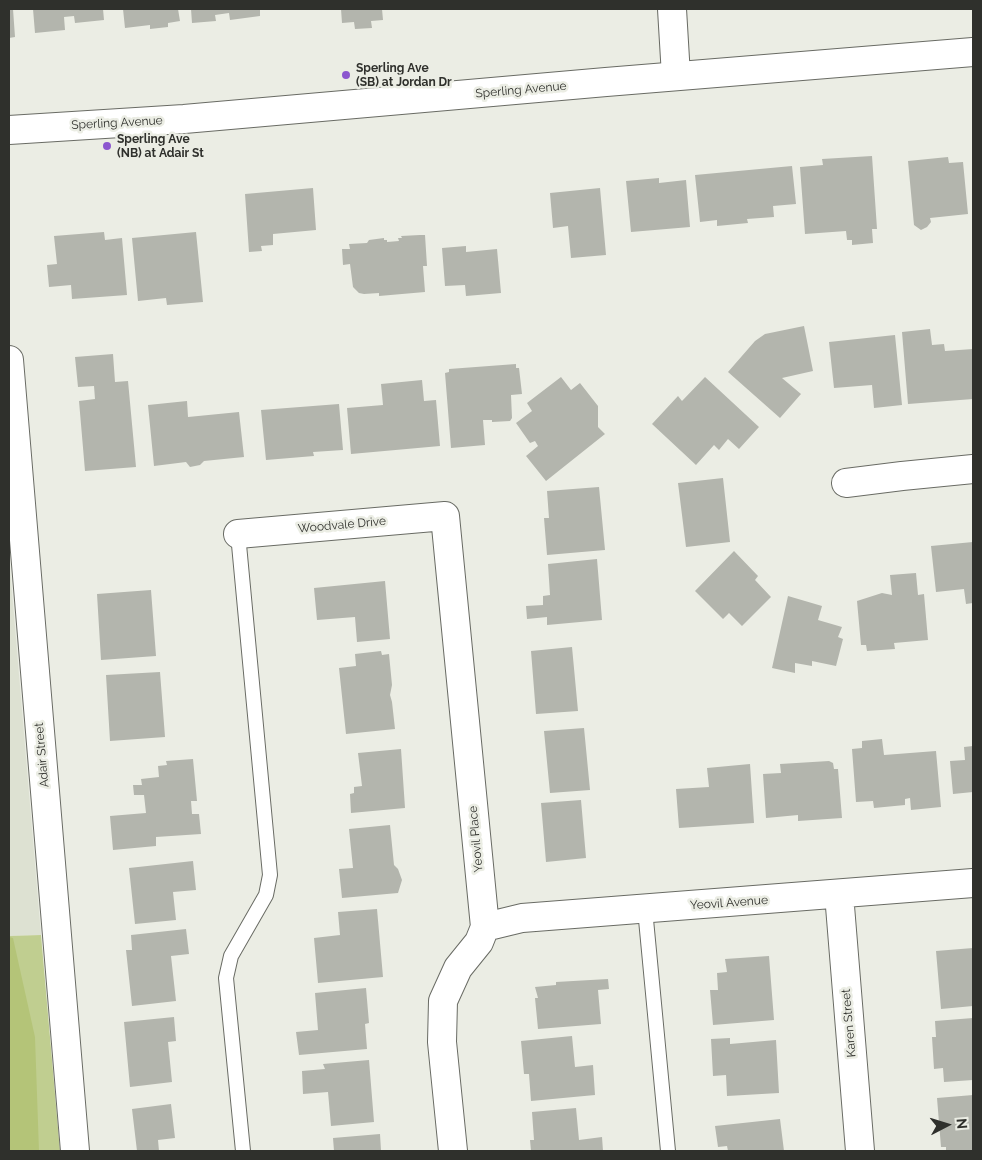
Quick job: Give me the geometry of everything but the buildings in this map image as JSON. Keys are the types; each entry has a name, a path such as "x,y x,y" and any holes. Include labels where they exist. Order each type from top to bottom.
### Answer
{"street":[{"path":"672,9 676,76"},
{"name":"Sperling Avenue","path":"9,130 184,120 676,76 973,52"},
{"name":"Adair Street","path":"9,360 75,1151"},
{"path":"846,484 902,476 973,470"},
{"name":"Woodvale Drive","path":"238,534 446,516"},
{"name":"Yeovil Place","path":"446,516 485,927"},
{"name":"Yeovil Avenue","path":"485,927 522,918 973,883"},
{"name":"Karen Street","path":"839,894 860,1151"},
{"path":"453,1151 442,1042 443,1001 458,968 479,942 485,927"}],"lane":[{"path":"238,534 270,874 266,895 231,956 226,978 243,1151"},
{"path":"645,909 668,1151"}],"shaded area":[{"path":"9,556 41,935 9,936"}],"green space":[{"path":"41,935 60,1151 9,1151 9,936"},
{"path":"9,937 13,938 35,1037 39,1151 9,1151"}],"place":[{"name":"Sperling Ave (SB) at Jordan Dr","path":"346,75"},
{"name":"Sperling Ave (NB) at Adair St","path":"107,146"}]}
